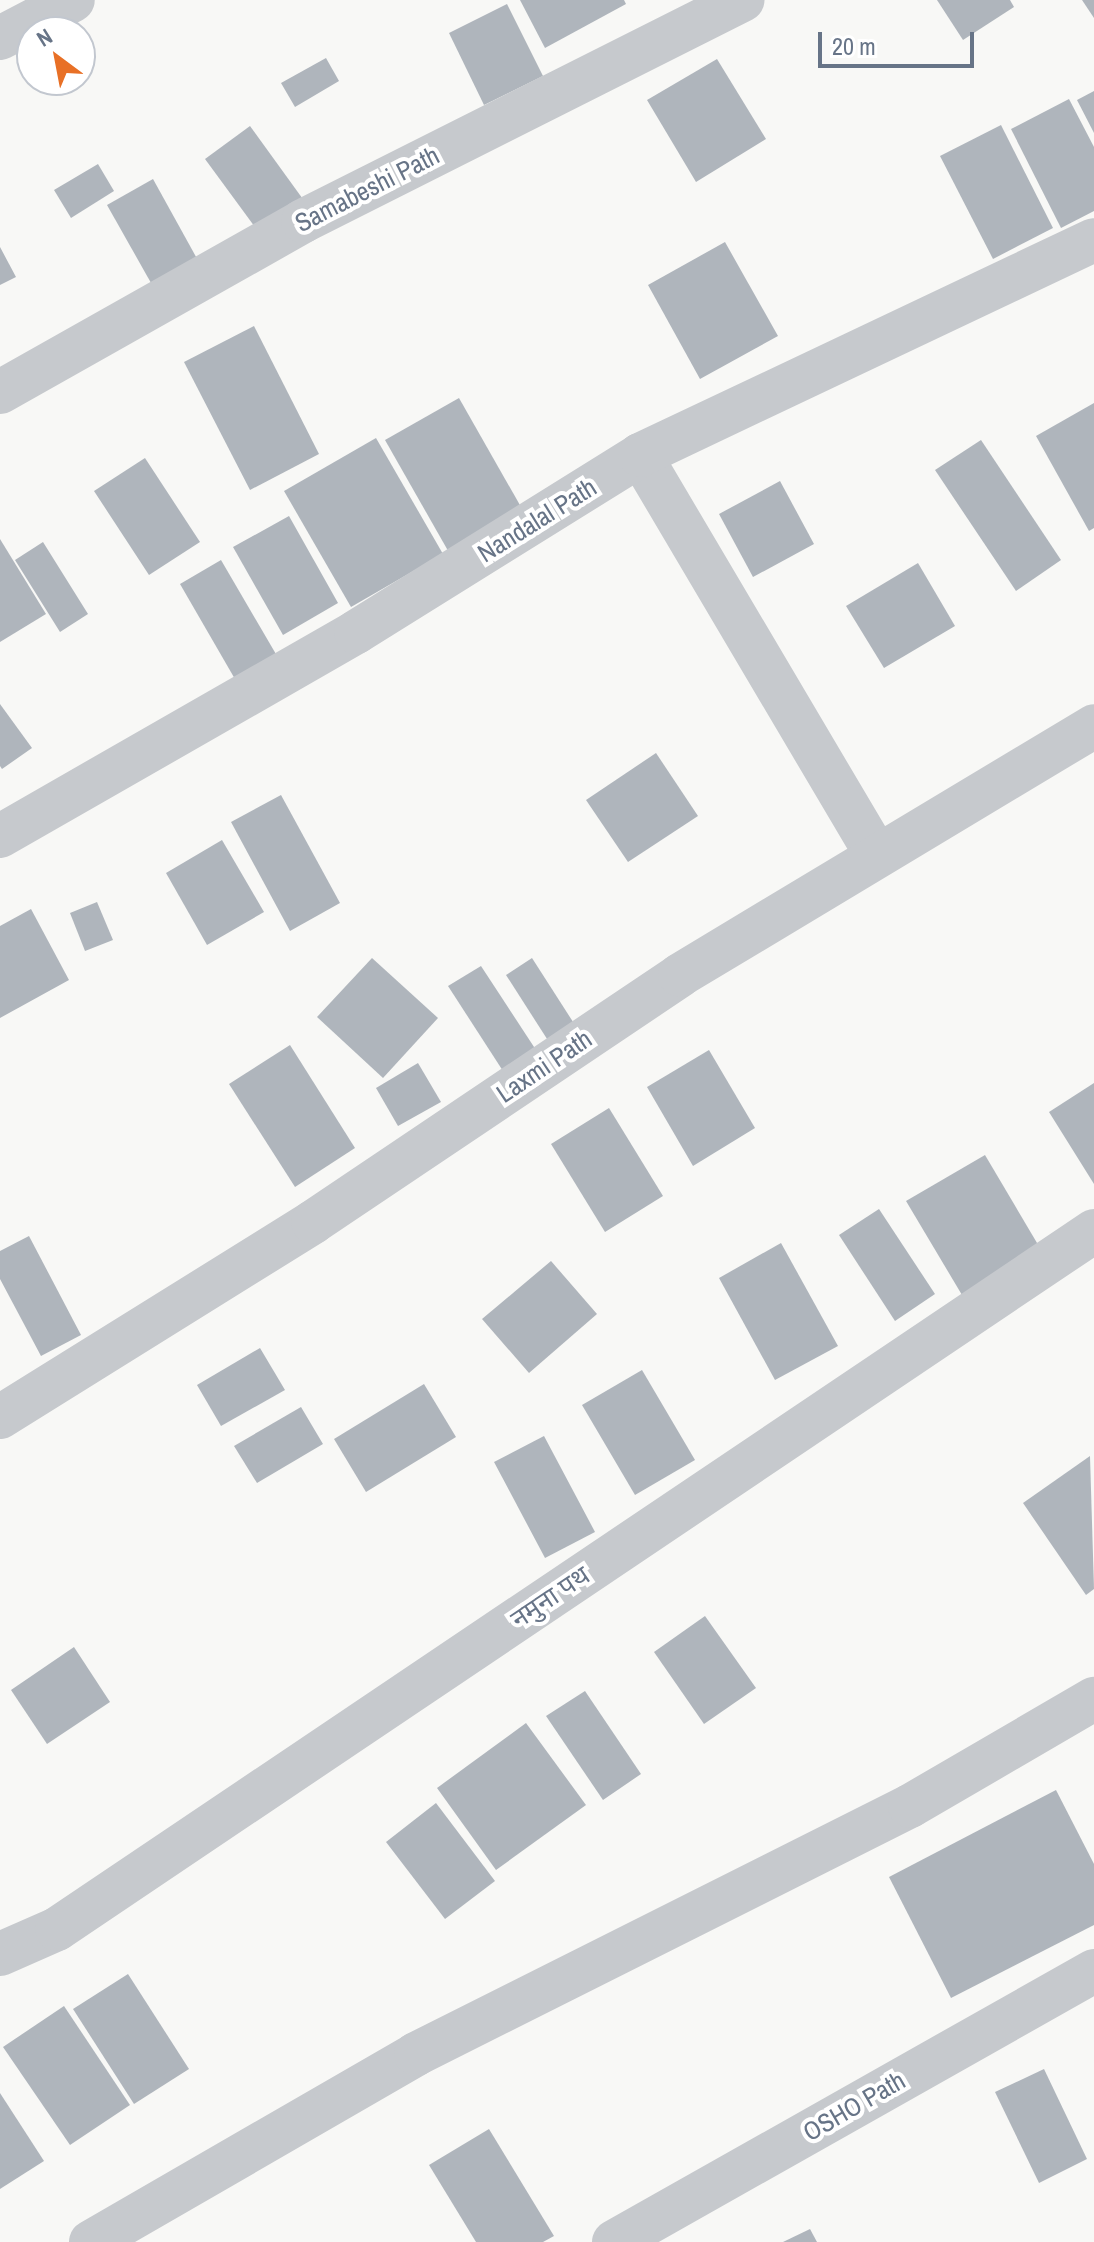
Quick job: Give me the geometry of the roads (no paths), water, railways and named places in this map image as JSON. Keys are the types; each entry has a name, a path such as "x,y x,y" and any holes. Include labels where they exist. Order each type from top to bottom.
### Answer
{"street":[{"path":"0,38 73,0"},
{"name":"Samabeshi Path","path":"0,392 303,221 743,0"},
{"name":"Nandalal Path","path":"0,836 356,632 640,455 1094,240"},
{"path":"640,455 875,852"},
{"name":"Laxmi Path","path":"0,1417 313,1222 875,852 1094,726"},
{"name":"नमुना पथ","path":"0,1954 57,1929 1094,1231"},
{"path":"91,2242 416,2054 910,1806 1094,1699"},
{"name":"OSHO Path","path":"614,2242 1094,1971"}]}
